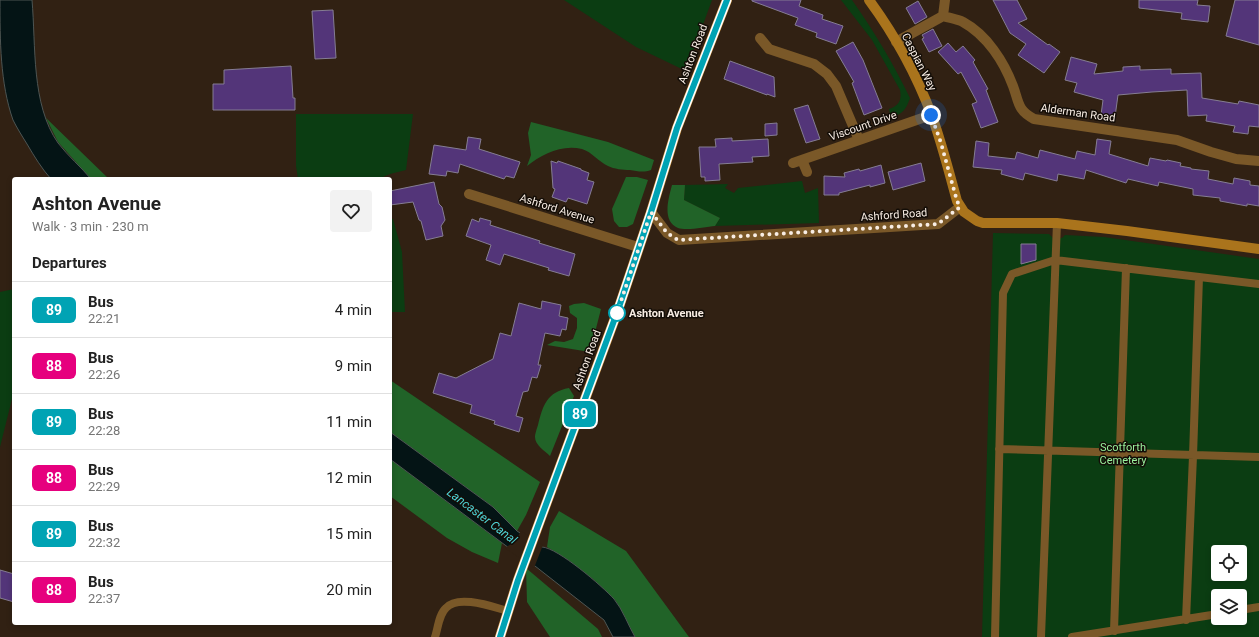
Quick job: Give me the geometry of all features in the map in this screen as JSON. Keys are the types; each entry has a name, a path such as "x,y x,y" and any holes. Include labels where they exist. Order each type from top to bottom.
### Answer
{"main road":[{"name":"Ashton Road","path":"500,637 539,522 618,310 677,128 727,0"}],"street":[{"name":"Caspian Way","path":"869,0 896,42 931,115 960,207"},
{"path":"896,42 942,16 945,0"},
{"name":"Alderman Road","path":"942,16 962,22 982,35 998,57 1013,85 1020,107 1025,114 1034,118 1177,140 1236,159 1259,161"},
{"path":"760,38 769,49 814,64 827,74 836,86 859,140"},
{"name":"Viscount Drive","path":"807,172 797,161 931,115"},
{"name":"Ashford Avenue","path":"469,194 638,248"},
{"name":"Ashford Road","path":"651,212 667,233 678,240 938,224 960,207"},
{"path":"960,207 971,217 983,223 1057,223 1259,249"}],"lane":[{"path":"1041,637 1057,223"},
{"path":"996,637 1003,293 1012,274 1055,260 1259,284"},
{"path":"1114,631 1126,268"},
{"path":"1186,620 1199,277"},
{"path":"1000,449 1119,454 1259,457"},
{"path":"435,637 446,607 456,602 469,602 508,611"},
{"path":"1247,609 1259,607"},
{"path":"1072,637 1211,615"}],"green space":[{"path":"564,0 712,0 686,71 636,47"},
{"path":"841,0 852,0 883,48 910,98 904,111 891,118 889,109 899,102 901,97 900,90 872,40"},
{"path":"296,114 413,114 406,170 383,177 298,177 296,166"},
{"path":"46,118 107,177 89,177 58,142"},
{"path":"531,122 608,142 654,160 651,170 640,172 613,168 586,150 575,148 553,151 527,166 531,155 528,133"},
{"path":"626,177 637,177 648,180 633,224 627,227 619,227 614,221 612,209"},
{"path":"802,181 805,193 818,188 819,223 715,226 720,218 684,200 685,185 728,184 725,188 734,193 738,188"},
{"path":"672,185 685,185 684,200 720,218 715,226 682,229 673,225 669,220 668,214 669,196"},
{"path":"392,219 402,252 405,312 392,312"},
{"name":"Scotforth Cemetery","path":"993,233 1049,234 1053,238 1062,238 1065,235 1104,237 1259,259 1259,637 982,637"},
{"path":"12,289 12,399 0,447 0,292"},
{"path":"584,303 601,309 590,352 547,345 555,341 564,342 573,339 577,328 577,318 570,313 569,306"},
{"path":"392,381 540,482 526,515 517,531 493,507 392,433"},
{"path":"569,388 574,396 550,456 535,440 536,431 547,400 556,393"},
{"path":"392,460 502,543 498,563 472,552 447,538 392,497"},
{"path":"559,511 626,551 689,637 635,637 615,600 594,580 568,560 547,547 550,527"},
{"path":"526,568 598,629 602,637 550,637 527,602"}],"water":[{"path":"0,0 32,0 36,74 43,111 49,128 58,143 89,177 49,177 35,158 13,120 5,91 1,46"},
{"name":"Lancaster Canal","path":"392,433 493,507 517,531 542,547 549,549 569,560 590,577 617,603 635,637 613,637 604,620 535,566 392,460"}],"pier":[{"path":"521,531 543,545 534,568 505,548 515,541"}],"building":[{"path":"752,0 801,0 799,6 823,15 822,19 843,26 836,44 816,37 817,33 795,25 798,18"},
{"path":"993,0 1017,0 1027,19 1018,23 1060,52 1044,73 1018,55 1026,44 1010,33"},
{"path":"1139,0 1198,0 1197,5 1210,6 1208,22 1181,19 1182,13 1139,8"},
{"path":"1235,0 1259,0 1259,45 1226,36"},
{"path":"918,1 927,17 915,24 906,8"},
{"path":"333,10 336,58 315,59 312,11"},
{"path":"933,29 942,46 929,52 922,39 924,38 922,35"},
{"path":"853,42 863,60 882,108 864,115 852,83 854,82 836,51"},
{"path":"948,43 956,52 963,46 975,60 973,62 988,89 986,90 998,122 981,128 972,104 977,102 961,72 958,74 938,52"},
{"path":"1071,57 1097,64 1094,74 1123,71 1123,67 1140,66 1140,70 1171,69 1171,74 1201,73 1202,98 1238,104 1239,101 1259,105 1259,127 1249,126 1248,134 1233,132 1235,126 1206,121 1207,115 1188,116 1187,90 1118,95 1115,117 1101,115 1103,100 1074,92 1077,83 1065,80"},
{"path":"730,61 774,77 775,97 724,79"},
{"path":"291,66 295,110 213,110 213,84 224,84 224,70"},
{"path":"808,105 820,139 806,143 794,109"},
{"path":"777,123 777,135 765,136 765,124"},
{"path":"468,137 481,139 479,149 520,162 514,178 506,176 504,179 460,164 458,173 447,171 446,176 429,174 434,145 466,150"},
{"path":"732,138 732,141 768,139 769,156 752,157 753,162 719,164 720,180 705,181 705,177 701,177 699,147 716,147 715,139"},
{"path":"1097,139 1111,141 1109,154 1148,166 1150,158 1167,160 1181,163 1180,166 1191,169 1209,171 1208,179 1233,184 1234,178 1250,181 1250,185 1259,186 1259,206 1247,204 1247,206 1220,201 1220,198 1193,195 1193,189 1159,182 1158,186 1128,179 1126,183 1086,170 1084,179 1058,174 1057,181 1025,173 1023,180 1001,174 1002,170 973,167 976,141 989,143 988,156 1015,159 1017,152 1038,158 1040,150 1075,159 1077,151 1095,155"},
{"path":"551,161 557,163 558,161 589,173 587,180 594,182 587,204 568,198 566,202 552,197 555,189 553,188"},
{"path":"921,163 925,181 893,190 888,172"},
{"path":"881,165 885,183 870,187 870,185 839,193 839,195 824,195 824,176 845,177 844,173 859,169 860,171"},
{"path":"434,182 439,204 442,207 445,220 441,226 443,236 426,240 421,221 419,220 413,202 392,205 392,191"},
{"path":"480,218 491,221 490,225 540,241 539,243 575,254 569,276 504,254 500,265 486,260 491,245 466,236 472,219 479,222"},
{"path":"1021,244 1036,244 1036,260 1021,264"},
{"path":"542,301 561,305 559,316 568,318 566,330 562,329 560,336 545,333 538,365 541,365 537,378 532,377 528,391 523,392 516,416 523,418 519,432 494,424 495,421 470,413 472,405 433,393 439,373 456,378 493,359 500,333 511,336 519,303 541,309"},
{"path":"0,570 12,573 12,601 0,598"}],"bus line":[{"name":"89","path":"500,637 518,580 618,310 677,128 727,0"}],"place":[{"name":"Ashton Avenue","path":"617,313"}],"route":[{"path":"617,313 651,212 667,233 678,240 938,224 960,207 931,115"}]}
